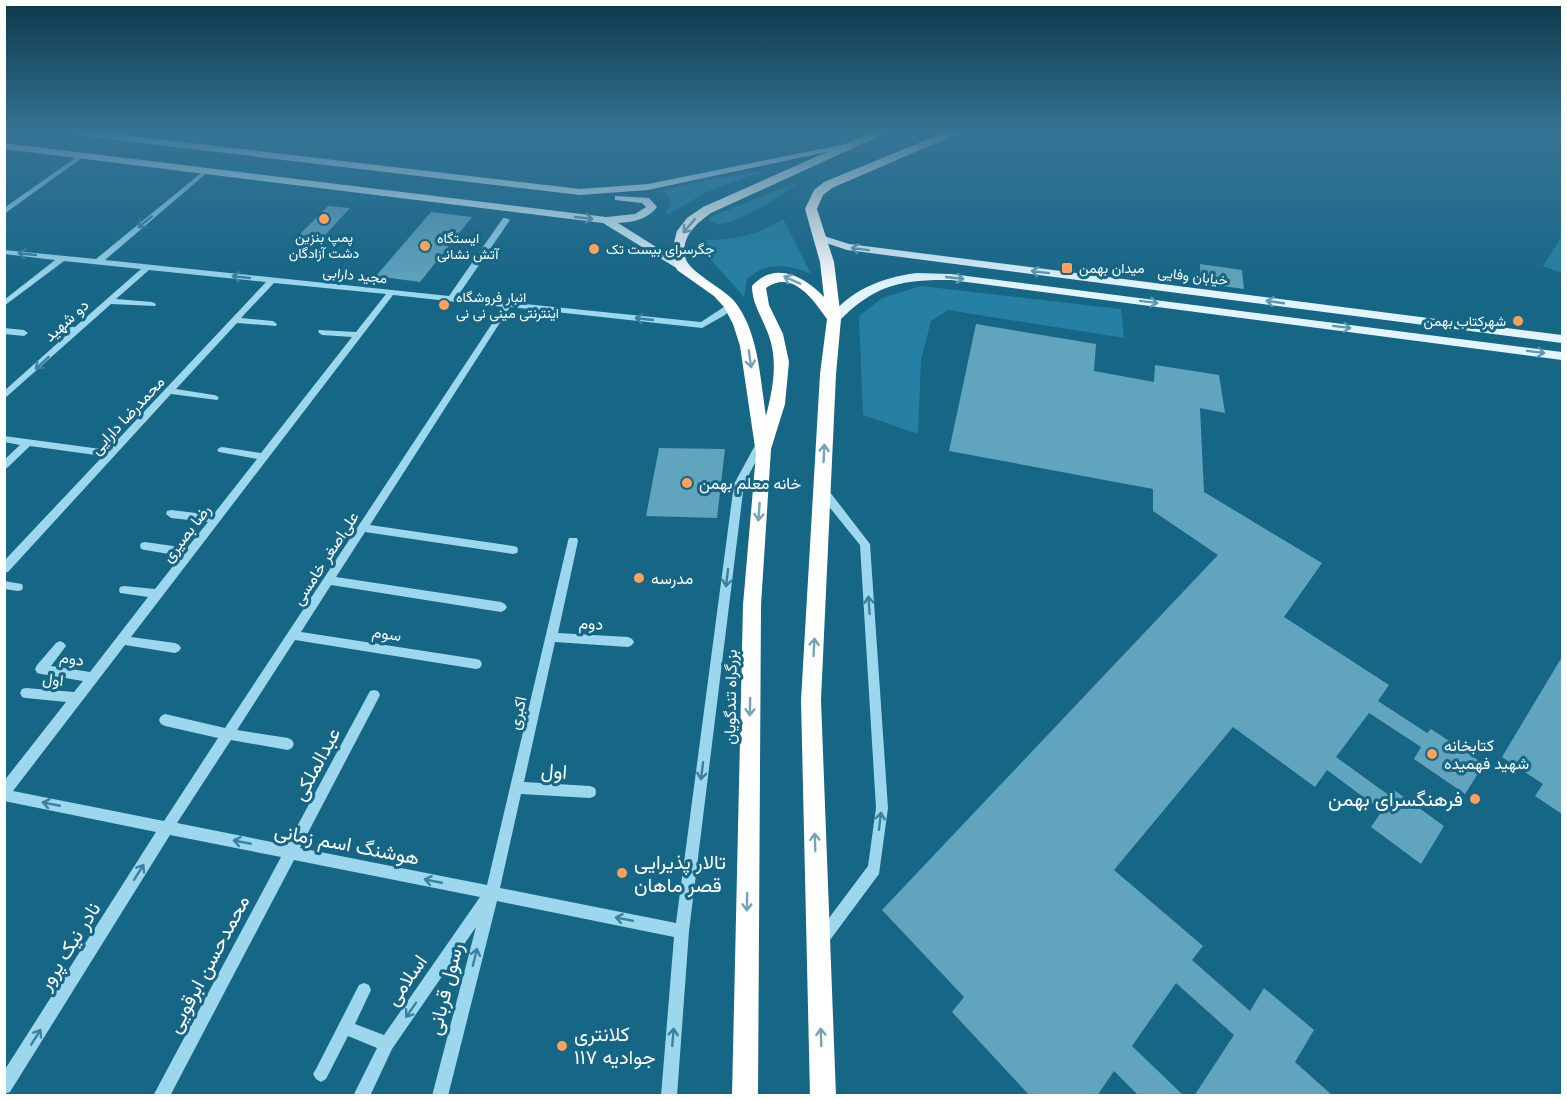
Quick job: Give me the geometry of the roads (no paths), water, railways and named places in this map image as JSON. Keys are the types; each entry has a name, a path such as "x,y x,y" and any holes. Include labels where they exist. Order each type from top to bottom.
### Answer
{"highway":[{"path":"730,305 719,293 682,267 678,254 683,231 691,221 707,210 765,184"},
{"path":"823,1095 811,700 834,319 832,290 821,238 811,209 818,193 830,184"},
{"path":"763,448 783,379 776,335 761,305 759,286 772,277 790,276 809,289 834,319"},
{"name":"بزرگراه تندگویان","path":"730,305 747,346 763,448 752,605 745,1095"}],"main road":[{"path":"315,184 606,220 644,215 651,210 651,204 640,199 515,184"},
{"path":"580,192 661,184"},
{"path":"606,220 682,267"},
{"name":"خیابان وفایی","path":"821,238 847,247 1563,339"},
{"name":"خیابان وفایی","path":"834,319 848,302 867,289 897,278 951,277 1563,356"}],"street":[{"path":"4,212 42,184"},
{"path":"98,262 190,184"},
{"path":"451,299 506,220"},
{"name":"مجید دارابی","path":"4,252 702,325 722,313 730,305"},
{"path":"4,304 62,258"},
{"name":"دو شهید","path":"4,396 147,267"},
{"name":"محمدرضا دارایی","path":"4,569 272,280"},
{"name":"رضا بصیری","path":"4,793 392,293"},
{"path":"111,301 152,304"},
{"name":"علی‌اصغر خامسی","path":"167,827 508,305"},
{"path":"235,320 273,324"},
{"path":"59,328 77,330"},
{"path":"4,331 24,333"},
{"path":"322,332 358,335"},
{"path":"169,391 214,398"},
{"path":"4,439 111,454"},
{"path":"4,465 28,442"},
{"path":"669,1095 682,931 739,484 763,448"},
{"path":"222,450 264,457"},
{"path":"818,944 874,869 882,808 865,544 822,490"},
{"path":"171,514 216,519"},
{"path":"362,528 513,550"},
{"name":"اکبری","path":"492,892 573,541"},
{"path":"146,546 189,553"},
{"path":"328,580 501,607"},
{"path":"4,585 18,587"},
{"path":"124,590 158,594"},
{"name":"سوم","path":"292,635 476,664"},
{"name":"دوم","path":"551,637 628,642"},
{"path":"122,640 175,648"},
{"name":"دوم","path":"60,646 41,669 93,678"},
{"name":"اول","path":"26,693 77,698"},
{"name":"عبدالملکی","path":"292,852 374,695"},
{"path":"165,720 227,734 288,744"},
{"name":"اول","path":"516,788 590,792"},
{"name":"هوشنگ اسم زمانی","path":"4,793 682,931"},
{"name":"نادر نیک پرور","path":"4,1086 167,827"},
{"name":"محمدحسن ابرقویی","path":"160,1095 292,852"},
{"name":"اسلامی","path":"361,1095 387,1044 492,892"},
{"name":"رسول قربانی","path":"440,1095 492,892"},
{"path":"321,1074 364,990"},
{"path":"346,1028 387,1044"}],"place":[{"name":"پمپ بنزین دشت آزادگان","path":"324,219"},
{"name":"ایستگاه آتش نشانی","path":"425,246"},
{"name":"جگرسرای بیست تک","path":"594,249"},
{"name":"میدان بهمن","path":"1067,268"},
{"name":"انبار فروشگاه اینترنتی مینی نی نی","path":"444,305"},
{"name":"شهرکتاب بهمن","path":"1518,321"},
{"name":"خانه معلم بهمن","path":"687,483"},
{"name":"مدرسه","path":"639,578"},
{"name":"کتابخانه شهید فهمیده","path":"1432,754"},
{"name":"فرهنگسرای بهمن","path":"1475,799"},
{"name":"تالار پذیرایی قصر ماهان","path":"622,873"},
{"name":"کلانتری ۱۱۷ جوادیه","path":"562,1046"}]}
